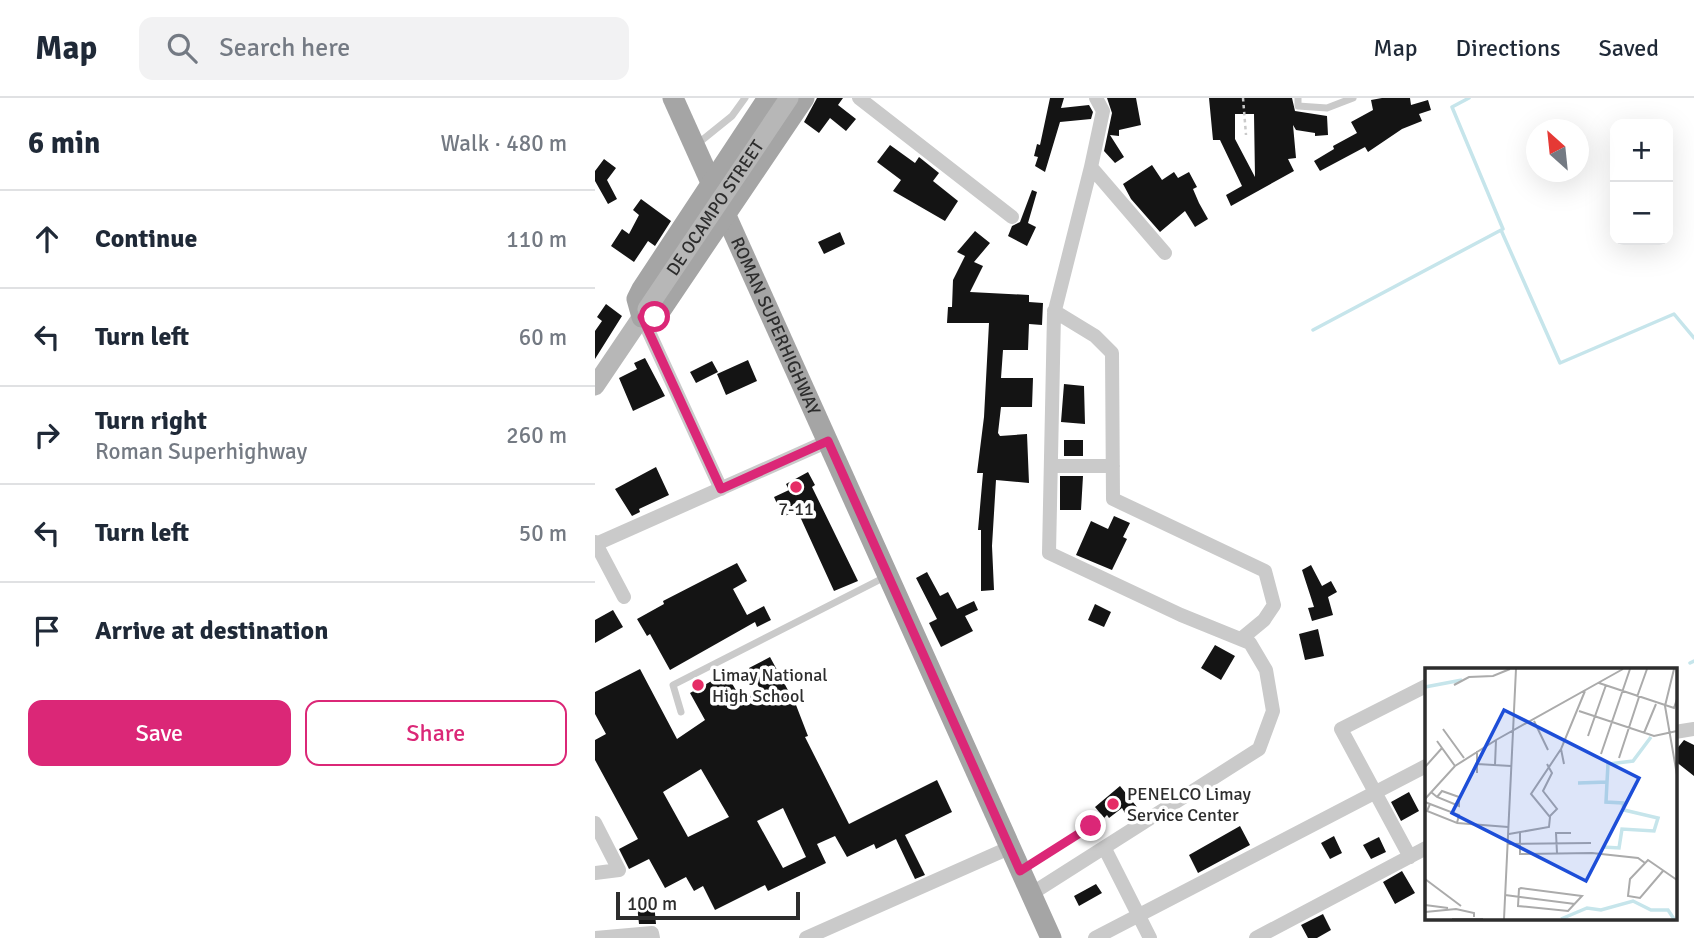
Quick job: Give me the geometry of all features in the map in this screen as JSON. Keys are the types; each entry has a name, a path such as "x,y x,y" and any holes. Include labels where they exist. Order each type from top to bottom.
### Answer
{"main road":[{"name":"ROMAN SUPERHIGHWAY","path":"673,98 1051,938"},
{"path":"768,98 638,296 645,313 652,318 658,314 726,216 804,98"}],"street":[{"name":"DE OCAMPO STREET","path":"595,386 789,98"},
{"path":"859,98 1012,217"},
{"path":"1031,894 1259,749 1273,711 1266,670 1250,643 1181,615 1049,553 1054,311 1091,167 1099,105"},
{"path":"1091,167 1165,253"},
{"path":"1054,311 1095,336 1112,353 1113,499 1265,571 1274,605 1264,620 1241,639"},
{"path":"645,313 721,489"},
{"path":"624,597 596,543 828,441"},
{"path":"1051,466 1113,466"},
{"path":"1410,856 1341,729 1425,687"},
{"path":"1094,938 1425,767"},
{"path":"595,823 619,870 595,873"},
{"path":"806,938 1009,848"},
{"path":"1257,938 1425,848"},
{"path":"1105,849 1150,938"},
{"path":"595,938 652,933 653,938"}],"lane":[{"path":"696,145 732,116 745,98"},
{"path":"1298,98 1298,106 1328,108 1353,98"},
{"path":"681,712 673,685 887,575"},
{"path":"1020,871 1091,826"}],"path":[{"path":"1243,98 1246,135"}],"building":[{"path":"817,98 843,98 838,105 856,119 846,131 830,118 819,133 804,122"},
{"path":"1050,98 1064,98 1061,108 1089,105 1093,112 1091,119 1060,122 1045,172 1035,166 1038,157 1034,156 1037,144 1040,145"},
{"path":"1107,98 1136,98 1141,125 1119,130 1119,136 1110,135 1124,157 1115,163 1104,151 1112,113"},
{"path":"1209,98 1292,98 1295,111 1327,116 1328,135 1315,136 1315,133 1296,130 1293,125 1296,158 1288,159 1294,171 1231,206 1226,195 1242,186 1220,140 1213,140","holes":["1235,114 1254,114 1255,177 1235,139"]},
{"path":"1410,98 1411,105 1428,100 1431,110 1419,114 1422,121 1402,129 1368,152 1365,147 1320,171 1314,161 1334,149 1333,146 1357,133 1351,122 1373,110 1371,100"},
{"path":"890,145 915,163 919,157 939,173 933,181 958,201 945,221 893,191 901,180 877,162"},
{"path":"604,159 616,168 607,180 617,199 608,204 595,181 595,171"},
{"path":"1152,165 1162,180 1174,172 1178,178 1189,172 1197,187 1193,189 1208,219 1195,227 1185,211 1160,232 1131,199 1123,184"},
{"path":"1032,190 1037,192 1028,223 1036,227 1027,246 1008,236 1012,226 1020,222"},
{"path":"641,199 671,221 655,246 648,241 634,262 611,246 622,229 629,234 639,215 633,210"},
{"path":"975,231 990,243 974,262 983,266 970,292 1029,295 1029,302 1043,303 1042,325 1029,324 1028,350 1003,350 1001,378 1033,378 1032,407 1001,407 998,433 1000,436 1027,434 1029,483 996,480 992,546 994,590 981,591 981,530 978,530 983,473 977,473 984,417 989,323 947,323 948,307 952,307 953,280 965,256 957,252"},
{"path":"840,232 845,244 824,254 818,242"},
{"path":"606,304 622,316 595,359 595,331 602,321 597,317"},
{"path":"645,358 665,396 633,411 619,378 637,369 634,363"},
{"path":"748,360 757,381 726,395 717,374"},
{"path":"712,361 718,372 696,383 690,372"},
{"path":"1064,384 1084,386 1085,424 1061,422"},
{"path":"1064,440 1083,440 1083,456 1064,456"},
{"path":"656,467 669,495 639,509 640,512 632,516 615,489"},
{"path":"808,472 815,485 812,487 858,581 834,591 797,510 783,517 774,497 789,490 786,484"},
{"path":"1060,476 1083,476 1081,510 1060,510"},
{"path":"1114,516 1130,523 1123,537 1127,539 1112,570 1076,555 1091,521 1108,529"},
{"path":"737,563 747,581 733,589 747,615 764,606 771,620 757,627 755,622 670,670 650,634 647,636 637,619 664,604 663,601"},
{"path":"1311,565 1322,586 1331,581 1337,592 1328,597 1333,615 1312,621 1308,608 1314,607 1302,570"},
{"path":"927,572 940,596 948,592 957,609 974,601 978,610 965,616 973,631 941,647 929,623 937,619 916,578"},
{"path":"1095,604 1111,612 1104,627 1088,620"},
{"path":"613,610 623,627 595,643 595,620"},
{"path":"1318,629 1324,656 1305,660 1299,634"},
{"path":"1215,645 1235,656 1221,680 1201,668"},
{"path":"770,657 796,705 808,736 805,737 849,824 937,780 952,812 905,835 925,875 915,879 896,839 876,849 874,844 847,857 835,836 817,844 826,863 768,891 765,885 715,910 703,886 694,891 686,877 665,888 649,859 629,869 619,849 638,839 595,760 595,740 606,734 595,714 595,692 640,669 677,739 705,720 690,693 726,673 741,699 759,687 749,668","holes":["701,769 729,817 688,837 663,792","783,808 806,857 783,868 757,821"]},
{"path":"1684,740 1694,745 1694,776 1677,763 1677,749"},
{"name":"PENELCO Limay Service Center","path":"1120,786 1141,812 1129,820 1122,808 1109,818 1107,815 1104,818 1095,807"},
{"path":"1409,792 1419,811 1401,821 1391,802"},
{"path":"1240,826 1250,845 1198,873 1189,855"},
{"path":"1334,836 1342,853 1330,859 1321,843"},
{"path":"1379,837 1386,852 1371,859 1363,845"},
{"path":"1402,871 1415,893 1395,904 1383,882"},
{"path":"1096,884 1102,893 1079,906 1074,896"},
{"path":"654,903 656,924 639,924 637,905"},
{"path":"1323,914 1331,930 1317,938 1308,938 1301,925"}],"waterway":[{"path":"1313,330 1503,229 1452,107 1469,98"},
{"path":"1501,230 1560,363 1674,314 1694,338"},
{"path":"1690,663 1694,661"}],"place":[{"name":"7-11","path":"796,487"},
{"name":"Limay National High School","path":"698,685"},
{"name":"PENELCO Limay Service Center","path":"1113,804"}],"route":[{"path":"655,317 642,317 721,489 828,441 1020,871 1091,826"}]}
